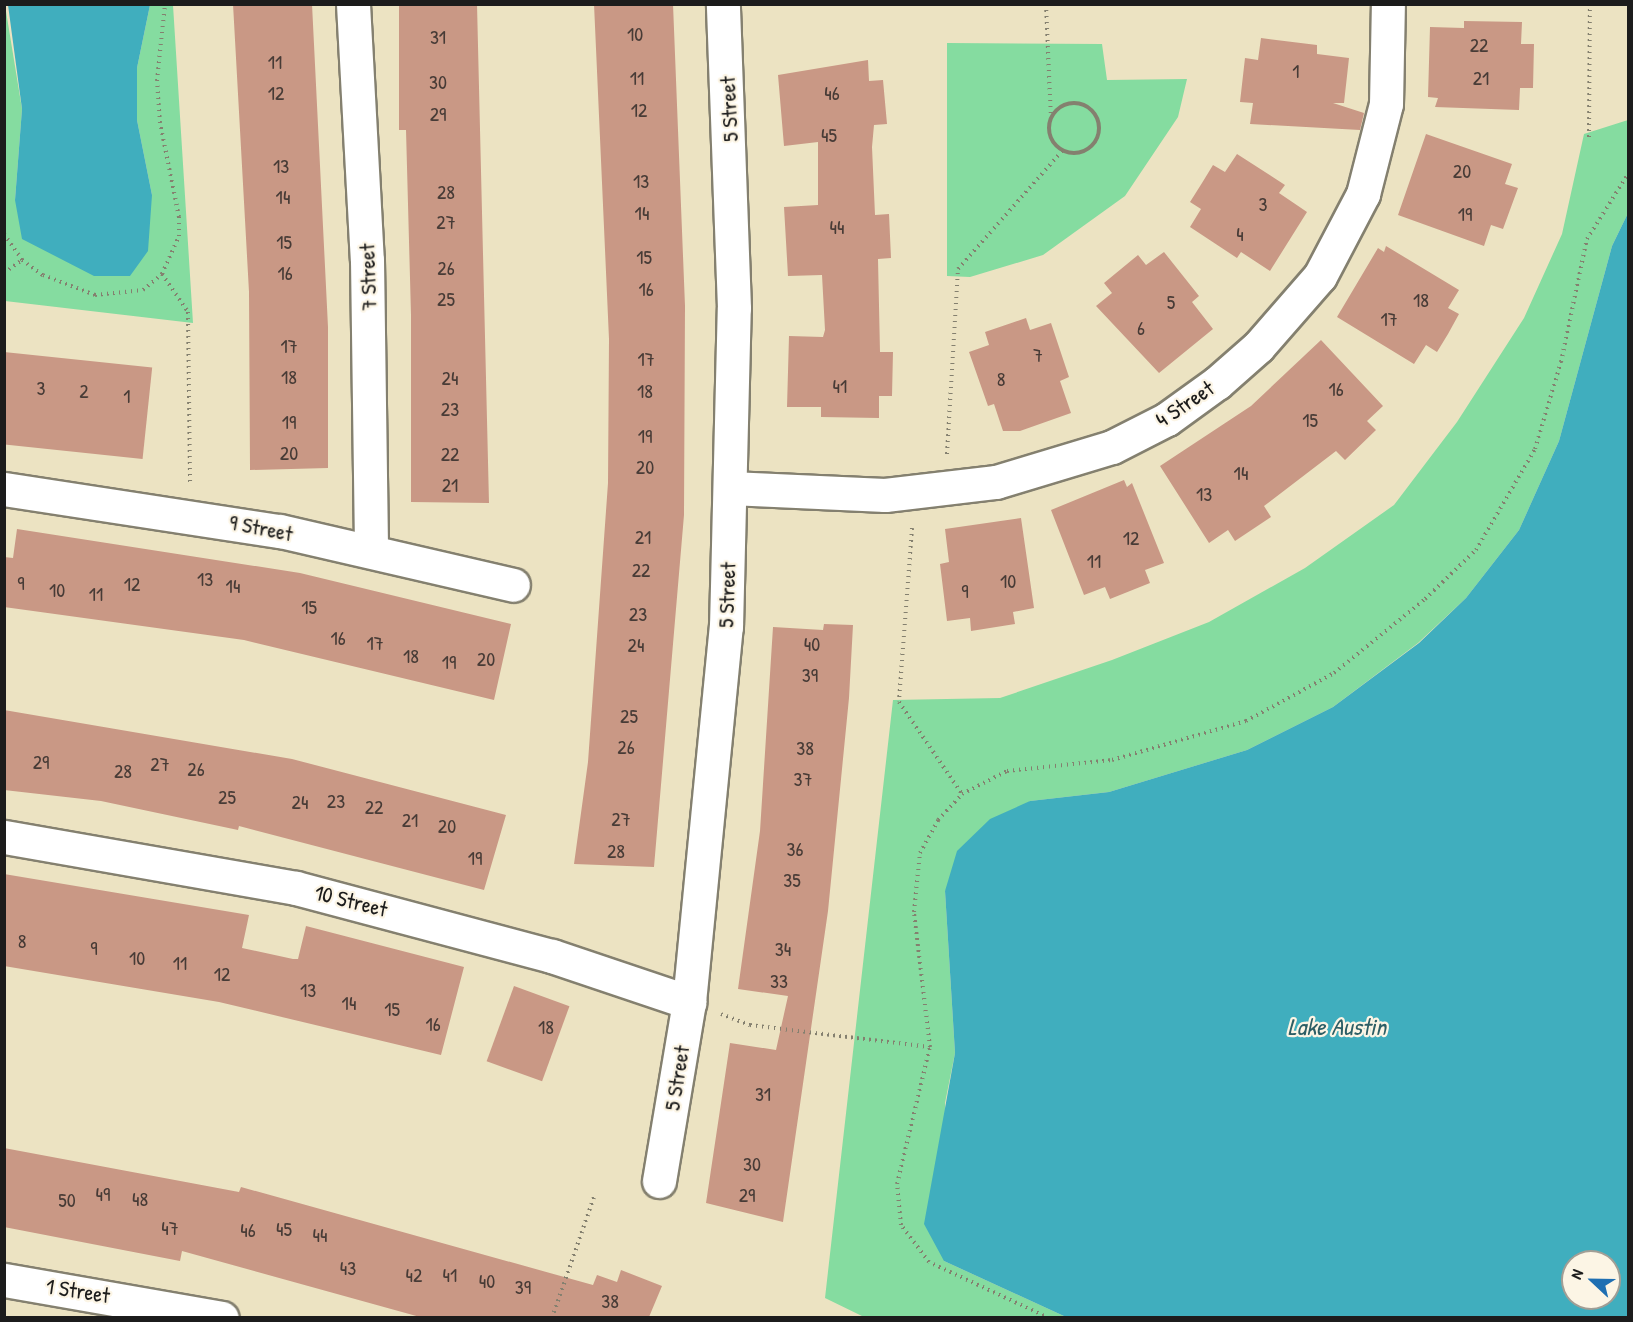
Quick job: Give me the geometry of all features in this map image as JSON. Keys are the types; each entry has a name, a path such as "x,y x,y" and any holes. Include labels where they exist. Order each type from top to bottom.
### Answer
{"street":[{"name":"7 Street","path":"353,4 368,260 371,550"},
{"name":"5 Street","path":"659,1181 689,1002 721,683 730,488 733,201 723,4"},
{"name":"4 Street","path":"730,488 885,495 996,482 1112,447 1167,418 1217,383 1271,333 1320,276 1363,194 1386,104 1388,4"},
{"name":"9 Street","path":"4,489 190,515 371,550 513,585"},
{"name":"10 Street","path":"4,837 296,888 542,953 689,1002"},
{"name":"1 Street","path":"4,1280 222,1317"}],"path":[{"path":"4,234 22,260 43,275 94,295 143,290 162,274 179,236 179,217 160,123 157,81 165,4"},
{"path":"1046,4 1050,136 1064,150 1084,150 1098,135 1094,114 1078,103 1058,109 1051,117"},
{"path":"1589,137 1590,4"},
{"path":"1049,1317 929,1262 901,1225 897,1184 930,1047 913,885 920,853 938,820 962,794 1006,771 1150,751 1290,701 1425,599 1476,550 1534,449 1561,362 1587,239 1629,174"},
{"path":"4,273 22,260"},
{"path":"162,274 188,312 190,515"},
{"path":"689,1002 750,1025 930,1047"},
{"path":"552,1317 594,1197"}],"green space":[{"path":"5,5 22,109 15,200 152,195 137,120 137,68 150,5 173,5 193,323 5,301"},
{"path":"947,43 1102,44 1107,80 1187,79 1178,117 1125,196 1043,255 970,277 947,276"},
{"path":"1628,120 1628,213 1612,246 1559,441 1519,530 1466,598 1418,643 1333,707 1247,750 1109,792 1030,801 945,891 955,1053 945,1103 944,1261 1066,1317 864,1317 825,1298 893,700 1000,698 1112,660 1209,622 1305,568 1394,505 1457,422 1524,318 1562,234 1584,134"}],"water":[{"path":"8,5 150,5 137,68 137,120 152,195 148,251 130,276 94,276 22,239 15,200 22,109"},
{"name":"Lake Austin","path":"1628,213 1628,1317 1066,1317 944,1261 924,1224 955,1053 945,891 957,851 990,819 1030,801 1109,792 1247,750 1333,707 1419,643 1466,598 1519,530 1559,441 1612,246"}],"building":[{"path":"233,4 312,4 328,327 328,468 250,470 249,292"},
{"path":"399,4 477,4 489,503 411,502 411,315 406,130 399,130"},
{"path":"594,4 673,4 685,306 684,515 654,867 574,864 588,762 608,483 609,339"},
{"path":"1464,21 1522,22 1521,44 1534,44 1533,88 1520,88 1519,110 1435,107 1438,98 1428,97 1430,27 1464,28"},
{"path":"1261,38 1317,45 1317,54 1349,58 1344,103 1333,103 1364,113 1360,130 1250,124 1253,103 1240,102 1245,58 1258,60"},
{"path":"868,60 869,81 883,80 887,124 874,125 872,147 875,215 889,214 891,258 878,259 880,352 893,352 892,396 879,396 879,418 821,417 821,407 787,407 789,336 823,337 825,330 822,275 788,276 784,207 818,205 818,142 784,146 778,75"},
{"path":"1426,134 1512,164 1505,184 1518,188 1503,229 1491,225 1484,246 1398,215"},
{"path":"1237,154 1285,185 1279,193 1307,212 1270,271 1241,252 1237,258 1190,227 1201,209 1190,202 1213,165 1225,172"},
{"path":"1386,246 1459,290 1448,308 1459,314 1448,334 1437,352 1426,345 1414,364 1337,317 1378,248 1384,252"},
{"path":"1164,252 1199,296 1192,302 1213,329 1159,373 1096,306 1112,293 1104,283 1138,255 1146,265"},
{"path":"1026,318 1030,330 1051,323 1069,377 1060,381 1071,413 1020,431 1003,431 994,404 988,406 969,352 989,345 985,332"},
{"path":"1321,340 1383,406 1367,421 1376,430 1345,460 1336,451 1264,506 1271,517 1235,541 1228,530 1209,543 1160,466 1251,406"},
{"path":"4,352 152,368 143,459 4,445"},
{"path":"1124,480 1127,487 1132,483 1164,563 1145,570 1150,583 1110,599 1105,587 1084,595 1051,510"},
{"path":"1021,518 1034,608 1013,612 1015,624 971,631 970,618 947,621 940,564 949,562 945,529"},
{"path":"17,529 300,573 511,624 494,700 244,640 4,607 4,557 13,558"},
{"path":"824,624 853,625 849,698 828,911 783,1222 706,1203 730,1043 776,1050 788,996 738,989 760,831 773,627 823,630"},
{"path":"4,710 292,759 506,815 484,890 239,826 238,830 101,801 4,790"},
{"path":"4,874 249,915 242,948 293,959 298,959 306,926 464,967 441,1055 219,1002 4,966"},
{"path":"514,986 569,1006 542,1081 487,1061"},
{"path":"4,1148 239,1192 241,1187 593,1285 597,1275 617,1282 621,1270 662,1286 649,1317 420,1317 182,1251 180,1261 4,1227"}]}
